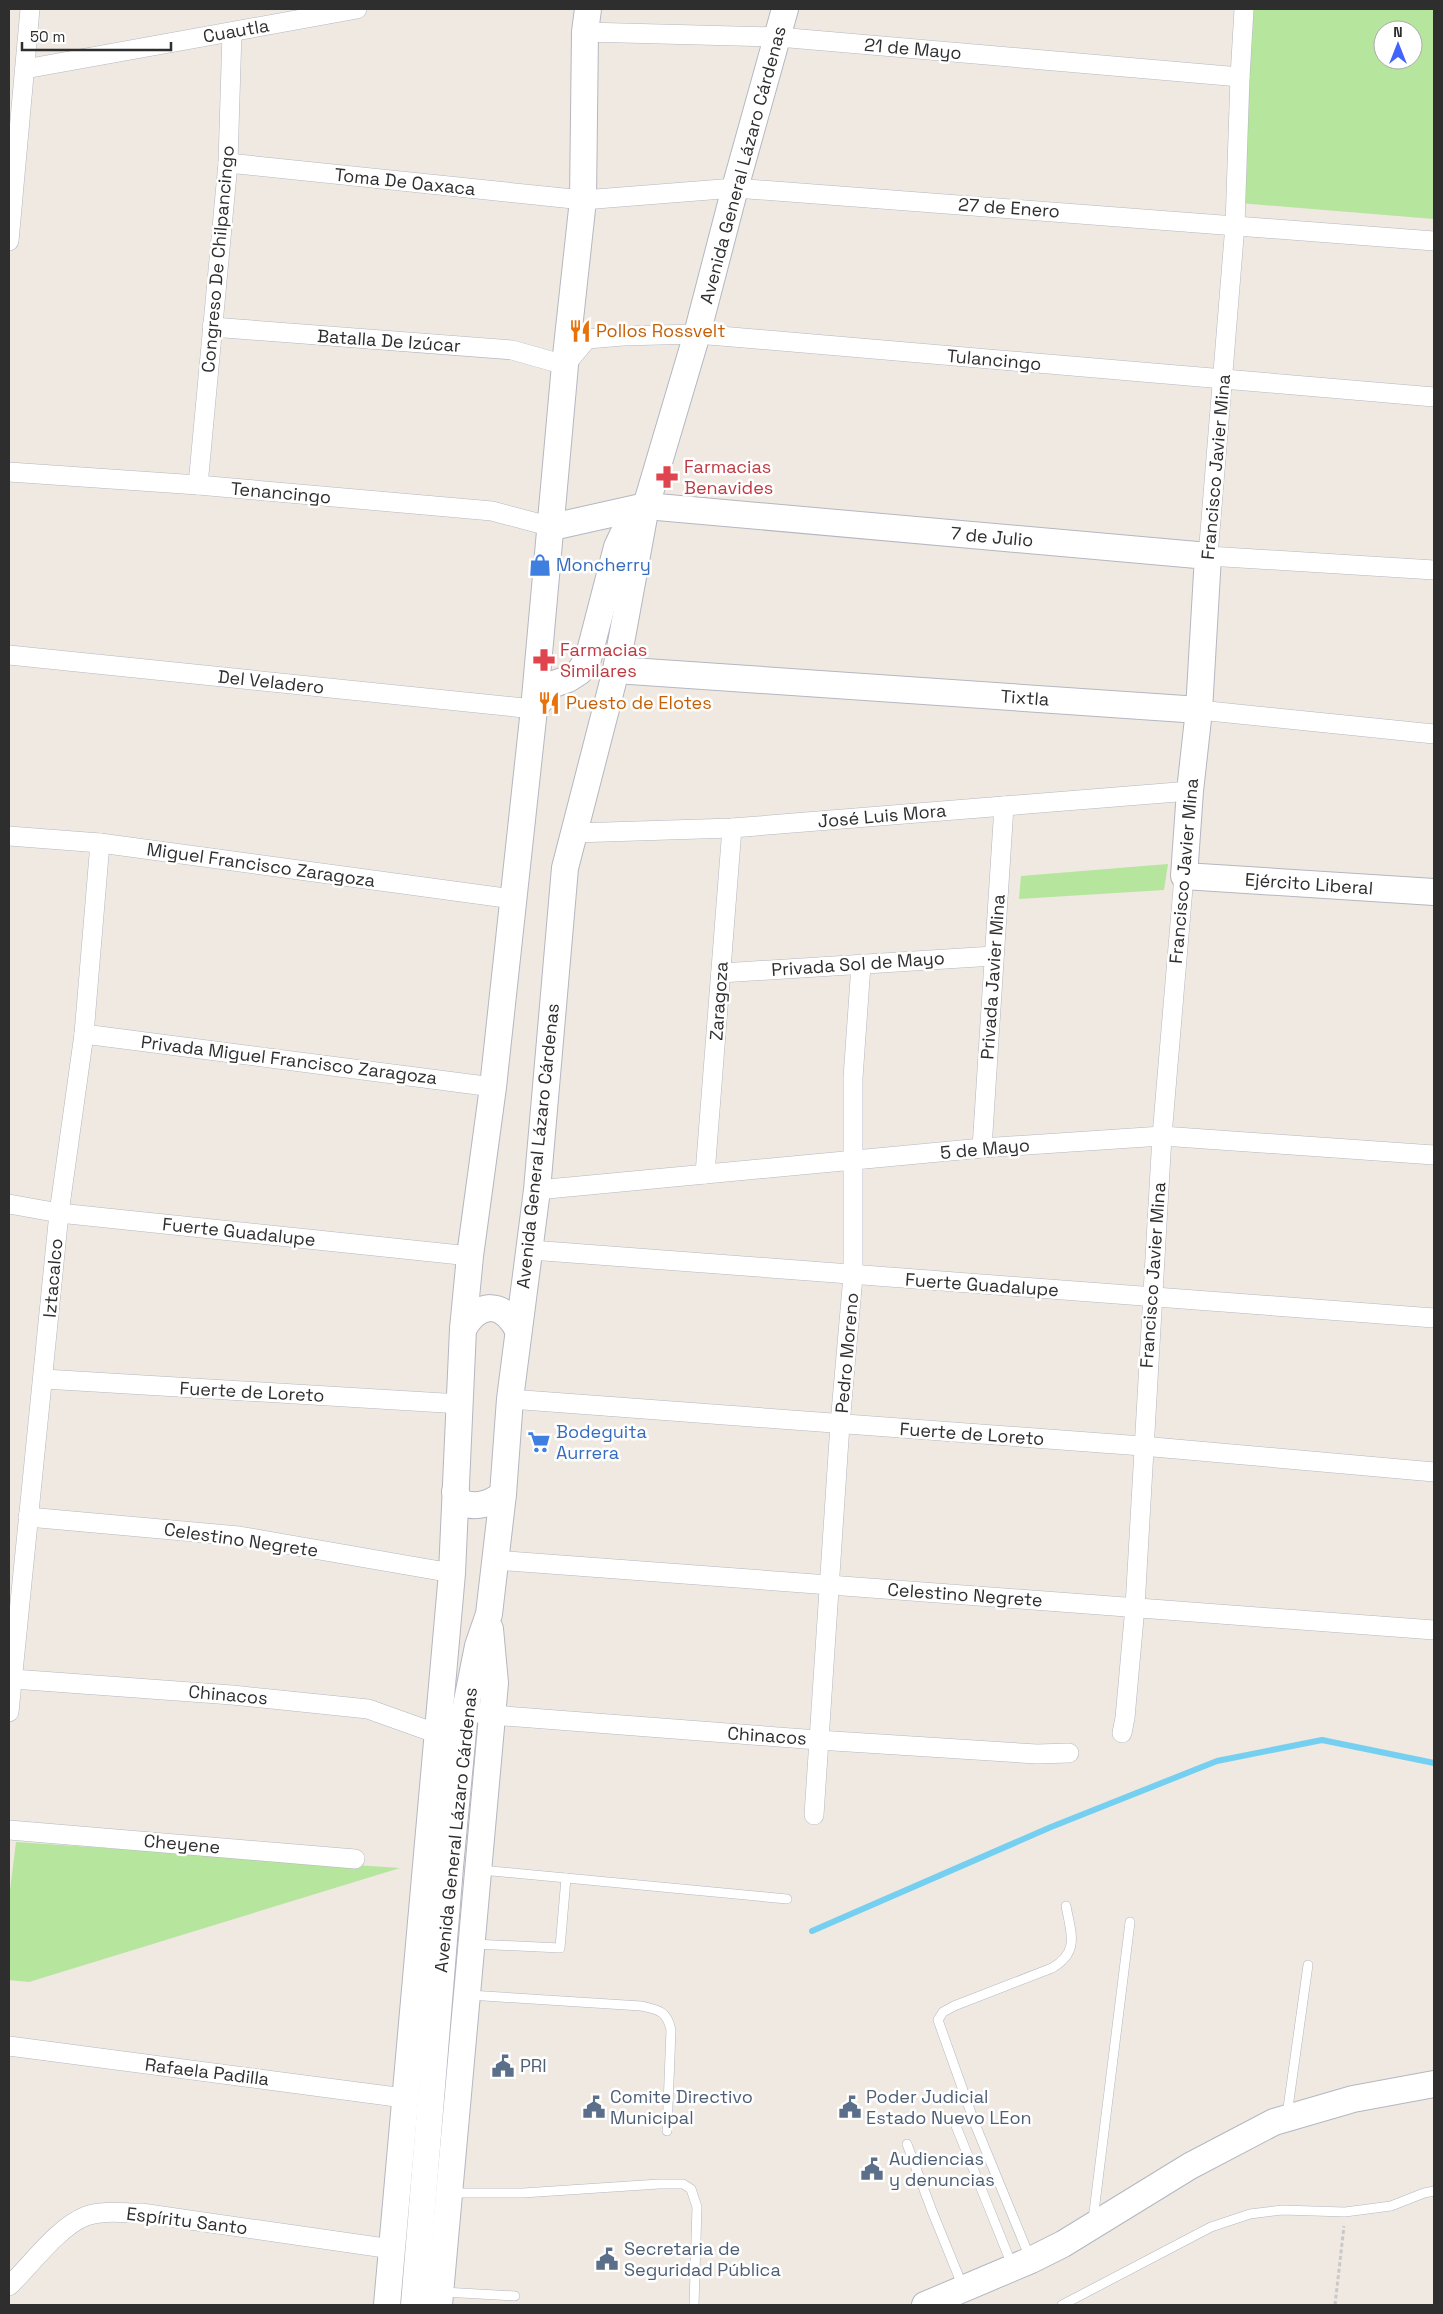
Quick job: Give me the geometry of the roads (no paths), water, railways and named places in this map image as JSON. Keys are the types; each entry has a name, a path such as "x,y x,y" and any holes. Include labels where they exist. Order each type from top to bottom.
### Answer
{"street":[{"path":"9,241 30,9"},
{"name":"Cuautla","path":"25,69 357,9"},
{"name":"Avenida General Lázaro Cárdenas","path":"414,2305 465,1711 478,1646 489,1614 503,1494 510,1399 518,1330 531,1250 561,893 565,868 616,670 646,506 697,334 785,9"},
{"name":"Francisco Javier Mina","path":"1122,1733 1135,1607 1142,1446 1162,1136 1190,791 1199,710 1208,556 1235,225 1244,9"},
{"name":"Avenida General Lázaro Cárdenas","path":"387,2305 452,1573 463,1329 470,1256 493,1087 534,709 552,527 565,365 583,200 587,20"},
{"name":"21 de Mayo","path":"587,20 1240,77"},
{"name":"Congreso De Chilpancingo","path":"198,486 228,164 232,32"},
{"name":"Toma De Oaxaca","path":"228,164 583,200"},
{"name":"27 de Enero","path":"583,200 735,188 1434,241"},
{"name":"Batalla De Izúcar","path":"212,327 512,350 565,365"},
{"name":"Tulancingo","path":"565,365 587,339 697,334 1434,398"},
{"name":"Tenancingo","path":"9,472 492,511 552,527"},
{"path":"534,709 552,685 568,680 579,672 588,659 617,547 625,530 646,506"},
{"name":"7 de Julio","path":"552,527 646,506 1208,556 1434,570"},
{"name":"Del Veladero","path":"9,655 534,709"},
{"name":"Tixtla","path":"616,670 1199,710 1434,734"},
{"name":"José Luis Mora","path":"574,833 732,828 1190,791"},
{"name":"Privada Javier Mina","path":"982,1148 1004,806"},
{"name":"Zaragoza","path":"705,1174 732,828"},
{"name":"Miguel Francisco Zaragoza","path":"9,836 100,843 513,899"},
{"name":"Iztacalco","path":"9,1712 60,1213 84,1034 100,843"},
{"name":"Ejército Liberal","path":"1184,876 1434,892"},
{"name":"Privada Sol de Mayo","path":"721,973 994,956"},
{"name":"Pedro Moreno","path":"814,1816 840,1424 853,1276 853,1078 861,965"},
{"name":"Privada Miguel Francisco Zaragoza","path":"84,1034 493,1087"},
{"name":"5 de Mayo","path":"537,1190 982,1148 1162,1136 1434,1155"},
{"name":"Fuerte Guadalupe","path":"9,1204 60,1213 470,1256"},
{"name":"Fuerte Guadalupe","path":"531,1250 853,1276 1434,1318"},
{"path":"463,1329 471,1316 484,1309 503,1311 511,1318 518,1330"},
{"name":"Fuerte de Loreto","path":"44,1379 461,1404"},
{"name":"Fuerte de Loreto","path":"510,1399 1142,1446 1434,1472"},
{"path":"455,1492 462,1503 469,1505 486,1504 503,1494"},
{"name":"Celestino Negrete","path":"28,1518 239,1536 452,1573"},
{"name":"Celestino Negrete","path":"495,1560 1434,1630"},
{"path":"440,2299 492,1715 494,1683 489,1614"},
{"name":"Chinacos","path":"13,1679 232,1695 368,1709 438,1734"},
{"name":"Chinacos","path":"465,1711 492,1715 818,1740 1037,1754 1069,1753"},
{"name":"Cheyene","path":"9,1830 355,1858"},
{"path":"433,2068 462,2041"},
{"name":"Rafaela Padilla","path":"9,2046 404,2098"},
{"path":"925,2305 1064,2244 1190,2166 1274,2122 1353,2099 1434,2084"},
{"name":"Espíritu Santo","path":"9,2286 70,2226 87,2216 108,2213 140,2213 392,2249"},
{"path":"417,2260 448,2224"}],"lane":[{"path":"478,1870 787,1899"},
{"path":"471,1944 560,1948 566,1878"},
{"path":"1022,2264 938,2020 939,2015 954,2006 1064,1962 1072,1948 1066,1906"},
{"path":"1092,2226 1130,1922"},
{"path":"1287,2117 1308,1966"},
{"path":"466,1995 641,2006 658,2010 668,2018 671,2030 667,2131"},
{"path":"956,2126 1022,2264"},
{"path":"907,2144 964,2289"},
{"path":"450,2193 495,2194 666,2183 684,2184 691,2189 697,2206 694,2305"},
{"path":"1062,2305 1211,2227 1228,2220 1282,2210 1345,2212 1391,2206 1434,2191"},
{"path":"440,2299 515,2296"}],"waterway":[{"path":"812,1931 1051,1827 1217,1761 1322,1740 1434,1763"}],"place":[{"name":"Pollos Rossvelt","path":"580,331"},
{"name":"Farmacias Benavides","path":"667,477"},
{"name":"Moncherry","path":"540,565"},
{"name":"Farmacias Similares","path":"544,660"},
{"name":"Puesto de Elotes","path":"549,703"},
{"name":"Bodeguita Aurrera","path":"539,1442"},
{"name":"PRI","path":"503,2066"},
{"name":"Comite Directivo Municipal","path":"594,2107"},
{"name":"Poder Judicial Estado Nuevo LEon","path":"850,2107"},
{"name":"Audiencias y denuncias","path":"872,2169"},
{"name":"Secretaria de Seguridad Pública","path":"607,2259"}]}
